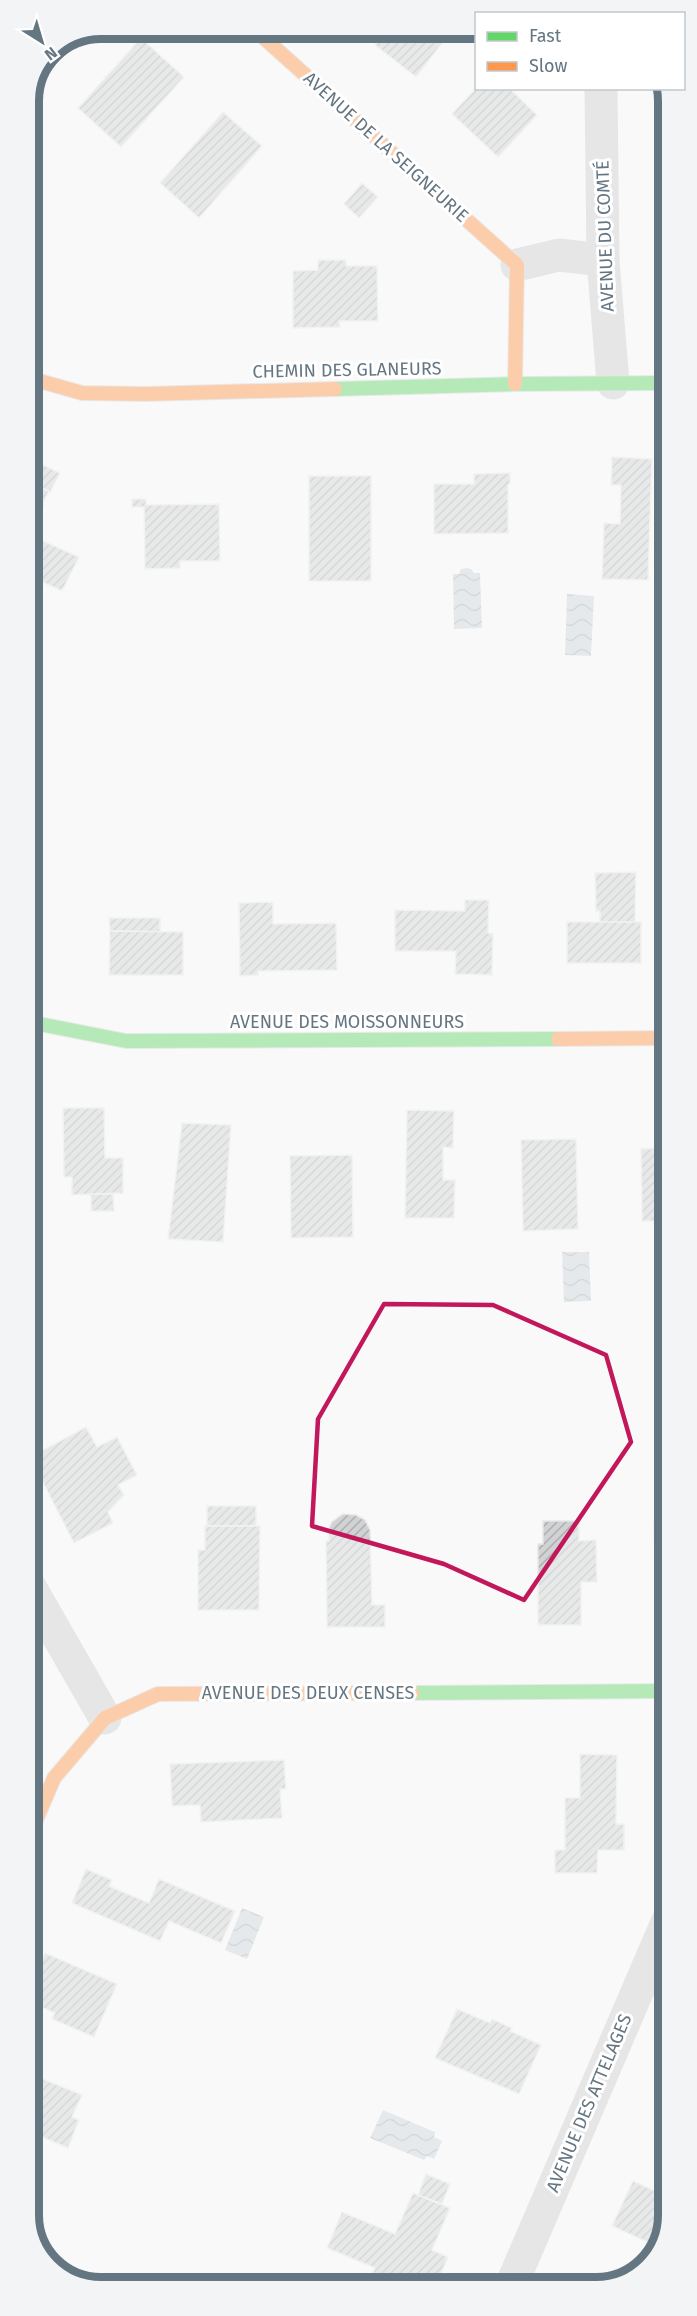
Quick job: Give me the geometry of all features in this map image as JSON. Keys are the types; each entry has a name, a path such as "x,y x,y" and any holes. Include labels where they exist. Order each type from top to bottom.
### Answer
{"street":[{"name":"AVENUE DE LA SEIGNEURIE","path":"265,39 517,265"},
{"name":"AVENUE DU COMTÉ","path":"601,90 603,260 613,383"},
{"path":"515,384 517,265 559,255 603,260"},
{"name":"CHEMIN DES GLANEURS","path":"39,381 82,393 145,394 515,384 658,384"},
{"name":"AVENUE DES MOISSONNEURS","path":"39,1024 126,1041 658,1038"},
{"path":"39,1603 105,1718 54,1778 39,1813"},
{"name":"AVENUE DES DEUX CENSES","path":"105,1718 158,1694 658,1691"},
{"name":"AVENUE DES ATTELAGES","path":"515,2277 658,1943"}],"highlighted area":[{"path":"384,1304 493,1305 606,1355 631,1442 524,1600 444,1564 312,1526 318,1419"}],"water":[{"path":"467,568 474,573 480,573 482,628 454,629 453,574 459,574 461,569"},
{"path":"567,594 594,596 591,656 565,655"},
{"path":"562,1252 589,1252 591,1301 564,1302"},
{"path":"242,1908 264,1917 247,1959 225,1950"},
{"path":"383,2110 435,2132 434,2137 442,2141 434,2159 427,2156 424,2160 370,2138"}],"building":[{"path":"140,39 184,77 121,147 78,108"},
{"path":"380,39 445,39 416,77 375,45"},
{"path":"475,89 511,90 537,115 498,157 452,114"},
{"path":"223,112 262,146 199,218 160,183"},
{"path":"362,183 378,197 359,218 344,204"},
{"path":"318,260 346,260 346,266 377,266 378,321 339,321 340,327 293,328 293,271 318,270"},
{"path":"612,457 652,459 648,580 602,579 604,523 620,524 621,485 611,485"},
{"path":"39,463 60,473 50,492 39,487"},
{"path":"510,473 508,533 434,534 434,484 474,484 474,474"},
{"path":"309,476 371,476 371,581 309,581"},
{"path":"39,486 49,491 43,503 39,501"},
{"path":"132,499 146,499 146,505 219,504 220,561 180,561 180,568 145,569 144,507 132,507"},
{"path":"39,502 44,504 39,515"},
{"path":"39,539 79,557 62,591 39,581"},
{"path":"636,872 635,922 600,923 600,911 596,911 595,873"},
{"path":"465,900 489,900 488,933 493,934 492,975 455,974 456,951 395,951 395,910 465,911"},
{"path":"273,902 273,924 336,923 337,970 258,971 258,975 240,976 239,903"},
{"path":"109,918 160,918 160,932 110,931"},
{"path":"567,922 641,922 641,963 567,963"},
{"path":"110,931 183,932 183,975 109,975"},
{"path":"63,1108 104,1108 105,1158 123,1158 123,1193 72,1195 72,1177 64,1177"},
{"path":"407,1110 454,1111 453,1148 443,1147 443,1180 455,1180 454,1218 405,1218"},
{"path":"182,1123 231,1125 223,1242 168,1239"},
{"path":"576,1139 578,1229 523,1231 521,1140"},
{"path":"658,1148 658,1221 642,1221 641,1149"},
{"path":"352,1155 353,1237 291,1238 290,1156"},
{"path":"91,1194 113,1194 114,1211 91,1211"},
{"path":"86,1427 97,1447 117,1437 137,1475 118,1485 124,1495 108,1512 113,1523 74,1543 39,1475 39,1452"},
{"path":"207,1506 256,1506 256,1526 207,1526"},
{"path":"343,1514 356,1515 365,1520 370,1530 372,1605 385,1605 385,1627 327,1627 326,1541 329,1541 328,1531 332,1522"},
{"path":"654,1520 658,1520 658,1623 656,1623"},
{"path":"543,1521 579,1521 579,1541 596,1540 597,1582 581,1582 581,1625 538,1625 538,1544 543,1544"},
{"path":"205,1526 260,1526 259,1610 198,1610 198,1550 205,1550"},
{"path":"580,1754 617,1755 616,1824 624,1824 624,1850 598,1850 597,1873 555,1873 555,1850 565,1850 565,1798 580,1798"},
{"path":"284,1760 286,1789 280,1789 282,1818 201,1822 200,1805 172,1806 170,1764"},
{"path":"86,1869 112,1880 109,1886 149,1903 159,1879 235,1911 221,1943 169,1921 160,1941 72,1903"},
{"path":"45,1953 117,1984 94,2037 52,2019 55,2013 39,2006 39,1967"},
{"path":"457,2009 490,2023 492,2019 512,2028 510,2031 541,2045 519,2094 435,2058"},
{"path":"43,2079 82,2095 72,2117 79,2120 68,2148 39,2136 39,2089"},
{"path":"426,2174 450,2184 442,2204 418,2195"},
{"path":"633,2181 658,2192 657,2223 651,2244 612,2226"},
{"path":"413,2193 450,2208 432,2250 448,2257 440,2277 379,2277 372,2274 375,2268 327,2248 342,2212 395,2234"}],"traffic: fast":[{"path":"335,389 658,383"},
{"path":"39,1024 126,1041 558,1039"},
{"path":"412,1693 658,1691"}],"traffic: slow":[{"path":"265,39 517,265 515,384"},
{"path":"39,381 82,393 145,394 335,389"},
{"path":"558,1039 658,1038"},
{"path":"39,1813 54,1778 105,1718 158,1694 412,1693"}]}
